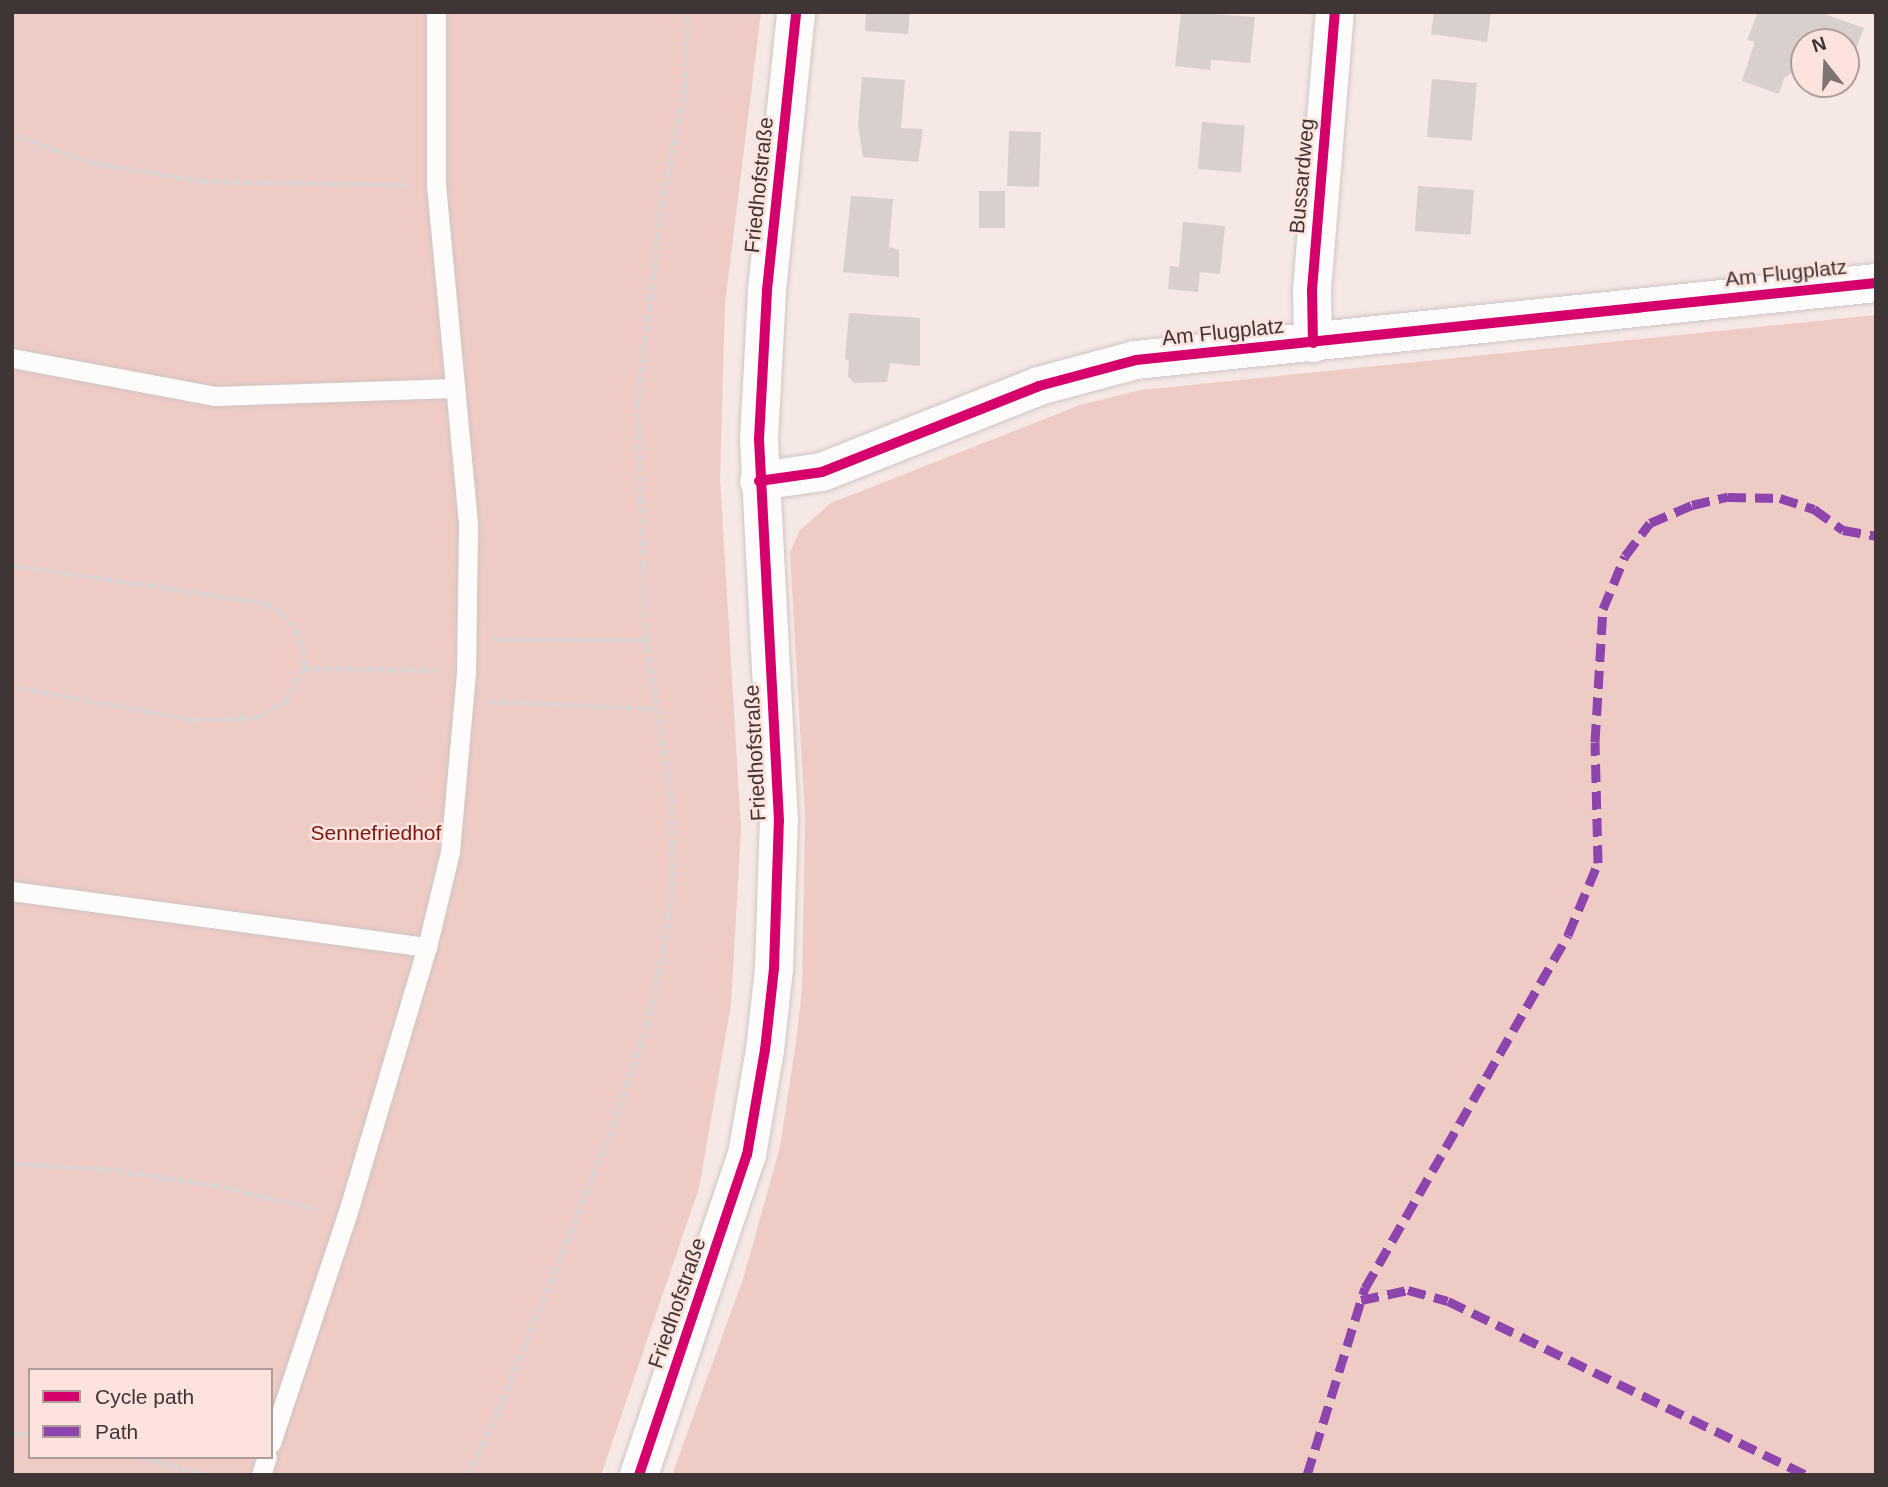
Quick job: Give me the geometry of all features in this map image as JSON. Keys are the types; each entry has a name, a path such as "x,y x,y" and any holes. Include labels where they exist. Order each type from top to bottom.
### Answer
{"street":[{"name":"Friedhofstraße","path":"639,1475 747,1155 765,1050 774,968 779,821 759,481 767,290 796,12"},
{"name":"Bussardweg","path":"1313,343 1312,290 1335,12"},
{"name":"Am Flugplatz","path":"759,481 822,472 1083,372 1136,360 1876,283"}],"lane":[{"path":"273,1437 347,1216 427,947 450,852 468,639 468,523 436,186 436,12"},
{"path":"12,358 215,396 454,388"},
{"path":"12,891 427,947"}],"path":[{"path":"467,1475 545,1300 647,1026 673,878 671,798 646,639 637,405 663,197 685,88 685,12"},
{"path":"12,134 93,163 202,181 436,186"},
{"path":"12,565 265,603 282,613 296,629 303,648 303,668 288,700 259,717 193,720 12,687"},
{"path":"468,639 646,639"},
{"path":"303,668 466,671"},
{"path":"464,700 659,709"},
{"path":"12,1163 116,1170 201,1183 347,1216"},
{"path":"149,1459 209,1475"}],"green space":[{"name":"Sennefriedhof","path":"12,12 761,12 725,304 720,478 741,828 731,1005 699,1188 601,1475 12,1475"},
{"path":"1876,315 1876,1475 672,1475 744,1276 780,1147 796,1042 802,989 805,816 790,552 800,530 831,503 1080,405 1141,390"}],"building":[{"path":"866,12 910,12 908,34 865,31"},
{"path":"1181,12 1255,17 1250,63 1211,60 1210,70 1175,66"},
{"path":"1434,12 1491,12 1487,42 1431,34"},
{"path":"1758,12 1819,12 1864,28 1860,38 1860,28 1790,28 1790,74 1784,78 1779,94 1742,81 1755,42 1747,40"},
{"path":"862,77 905,80 901,128 923,129 918,162 863,157 858,125"},
{"path":"1432,79 1477,83 1472,141 1427,137"},
{"path":"1202,122 1245,126 1241,173 1198,169"},
{"path":"1009,131 1041,132 1039,187 1007,186"},
{"path":"1418,186 1474,190 1471,235 1415,231"},
{"path":"979,191 1005,191 1005,228 979,228"},
{"path":"851,196 893,199 889,247 899,250 899,277 843,272"},
{"path":"1183,222 1225,226 1220,274 1200,272 1198,292 1168,289 1170,266 1179,267"},
{"path":"849,313 920,318 920,366 890,363 887,382 854,383 848,376 849,361 845,359"}],"marked path":[{"path":"1307,1475 1365,1288 1568,935 1598,863 1595,742 1603,609 1625,556 1650,523 1692,505 1728,497 1780,498 1814,509 1843,530 1876,536"},
{"path":"1361,1300 1408,1290 1448,1301 1806,1475"}],"cycle path":[{"path":"639,1475 747,1155 765,1050 774,968 779,821 759,439 767,290 796,12"},
{"path":"1313,343 1312,290 1335,12"},
{"path":"759,481 822,472 1039,386 1136,360 1876,283"}]}
